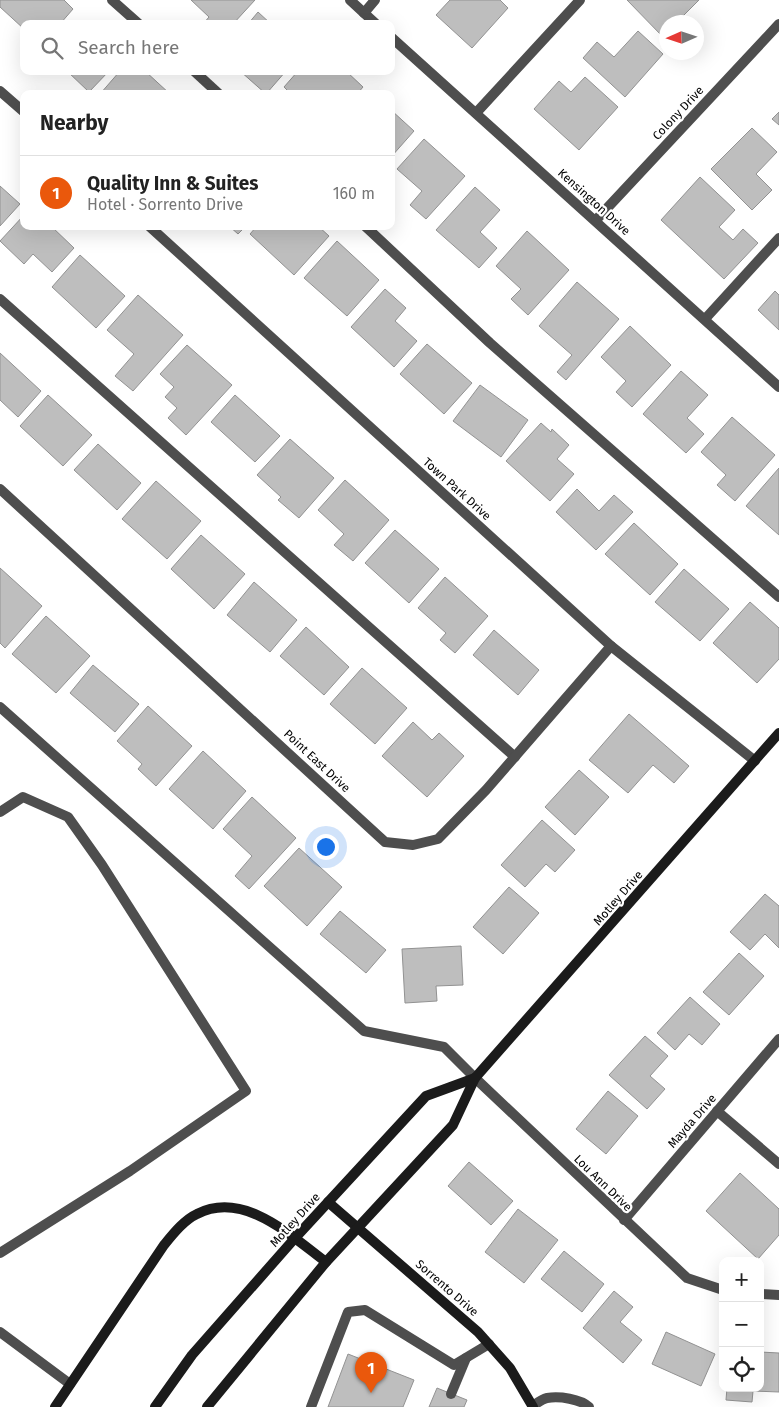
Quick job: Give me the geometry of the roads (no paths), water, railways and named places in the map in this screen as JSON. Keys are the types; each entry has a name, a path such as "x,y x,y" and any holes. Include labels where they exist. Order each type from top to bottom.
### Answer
{"main road":[{"name":"Motley Drive","path":"207,1407 326,1262 453,1125 475,1078 779,733"},
{"name":"Motley Drive","path":"156,1407 192,1354 295,1238 426,1096 475,1078"},
{"name":"Sorrento Drive","path":"328,1202 478,1332 510,1368 533,1406"},
{"path":"55,1407 164,1245 179,1228 197,1214 220,1207 241,1208 261,1216 295,1238 326,1262"}],"street":[{"path":"112,0 135,20"},
{"path":"350,0 372,20"},
{"path":"364,13 375,0"},
{"path":"476,113 580,0"},
{"name":"Colony Drive","path":"596,220 779,24"},
{"name":"Kensington Drive","path":"395,41 779,387"},
{"path":"198,75 215,90"},
{"path":"0,91 20,108"},
{"name":"Town Park Drive","path":"153,230 611,646 756,761"},
{"path":"369,230 490,343 779,597"},
{"path":"705,319 779,238"},
{"path":"0,298 515,757"},
{"name":"Point East Drive","path":"0,489 385,842 413,846 438,839 515,757 611,646"},
{"name":"Lou Ann Drive","path":"0,707 364,1031 444,1047 687,1278 719,1289"},
{"path":"0,812 23,797 68,817 102,865 246,1091 130,1171 0,1253"},
{"name":"Mayda Drive","path":"624,1220 779,1039"},
{"path":"717,1111 779,1164"},
{"path":"764,1294 779,1295"},
{"path":"311,1407 348,1312 365,1310 454,1365 489,1344"},
{"path":"0,1332 70,1384"},
{"path":"451,1394 466,1358"},
{"path":"533,1406 546,1398 560,1398 583,1401 589,1407"}],"place":[{"name":"Quality Inn & Suites","path":"371,1393"}]}
